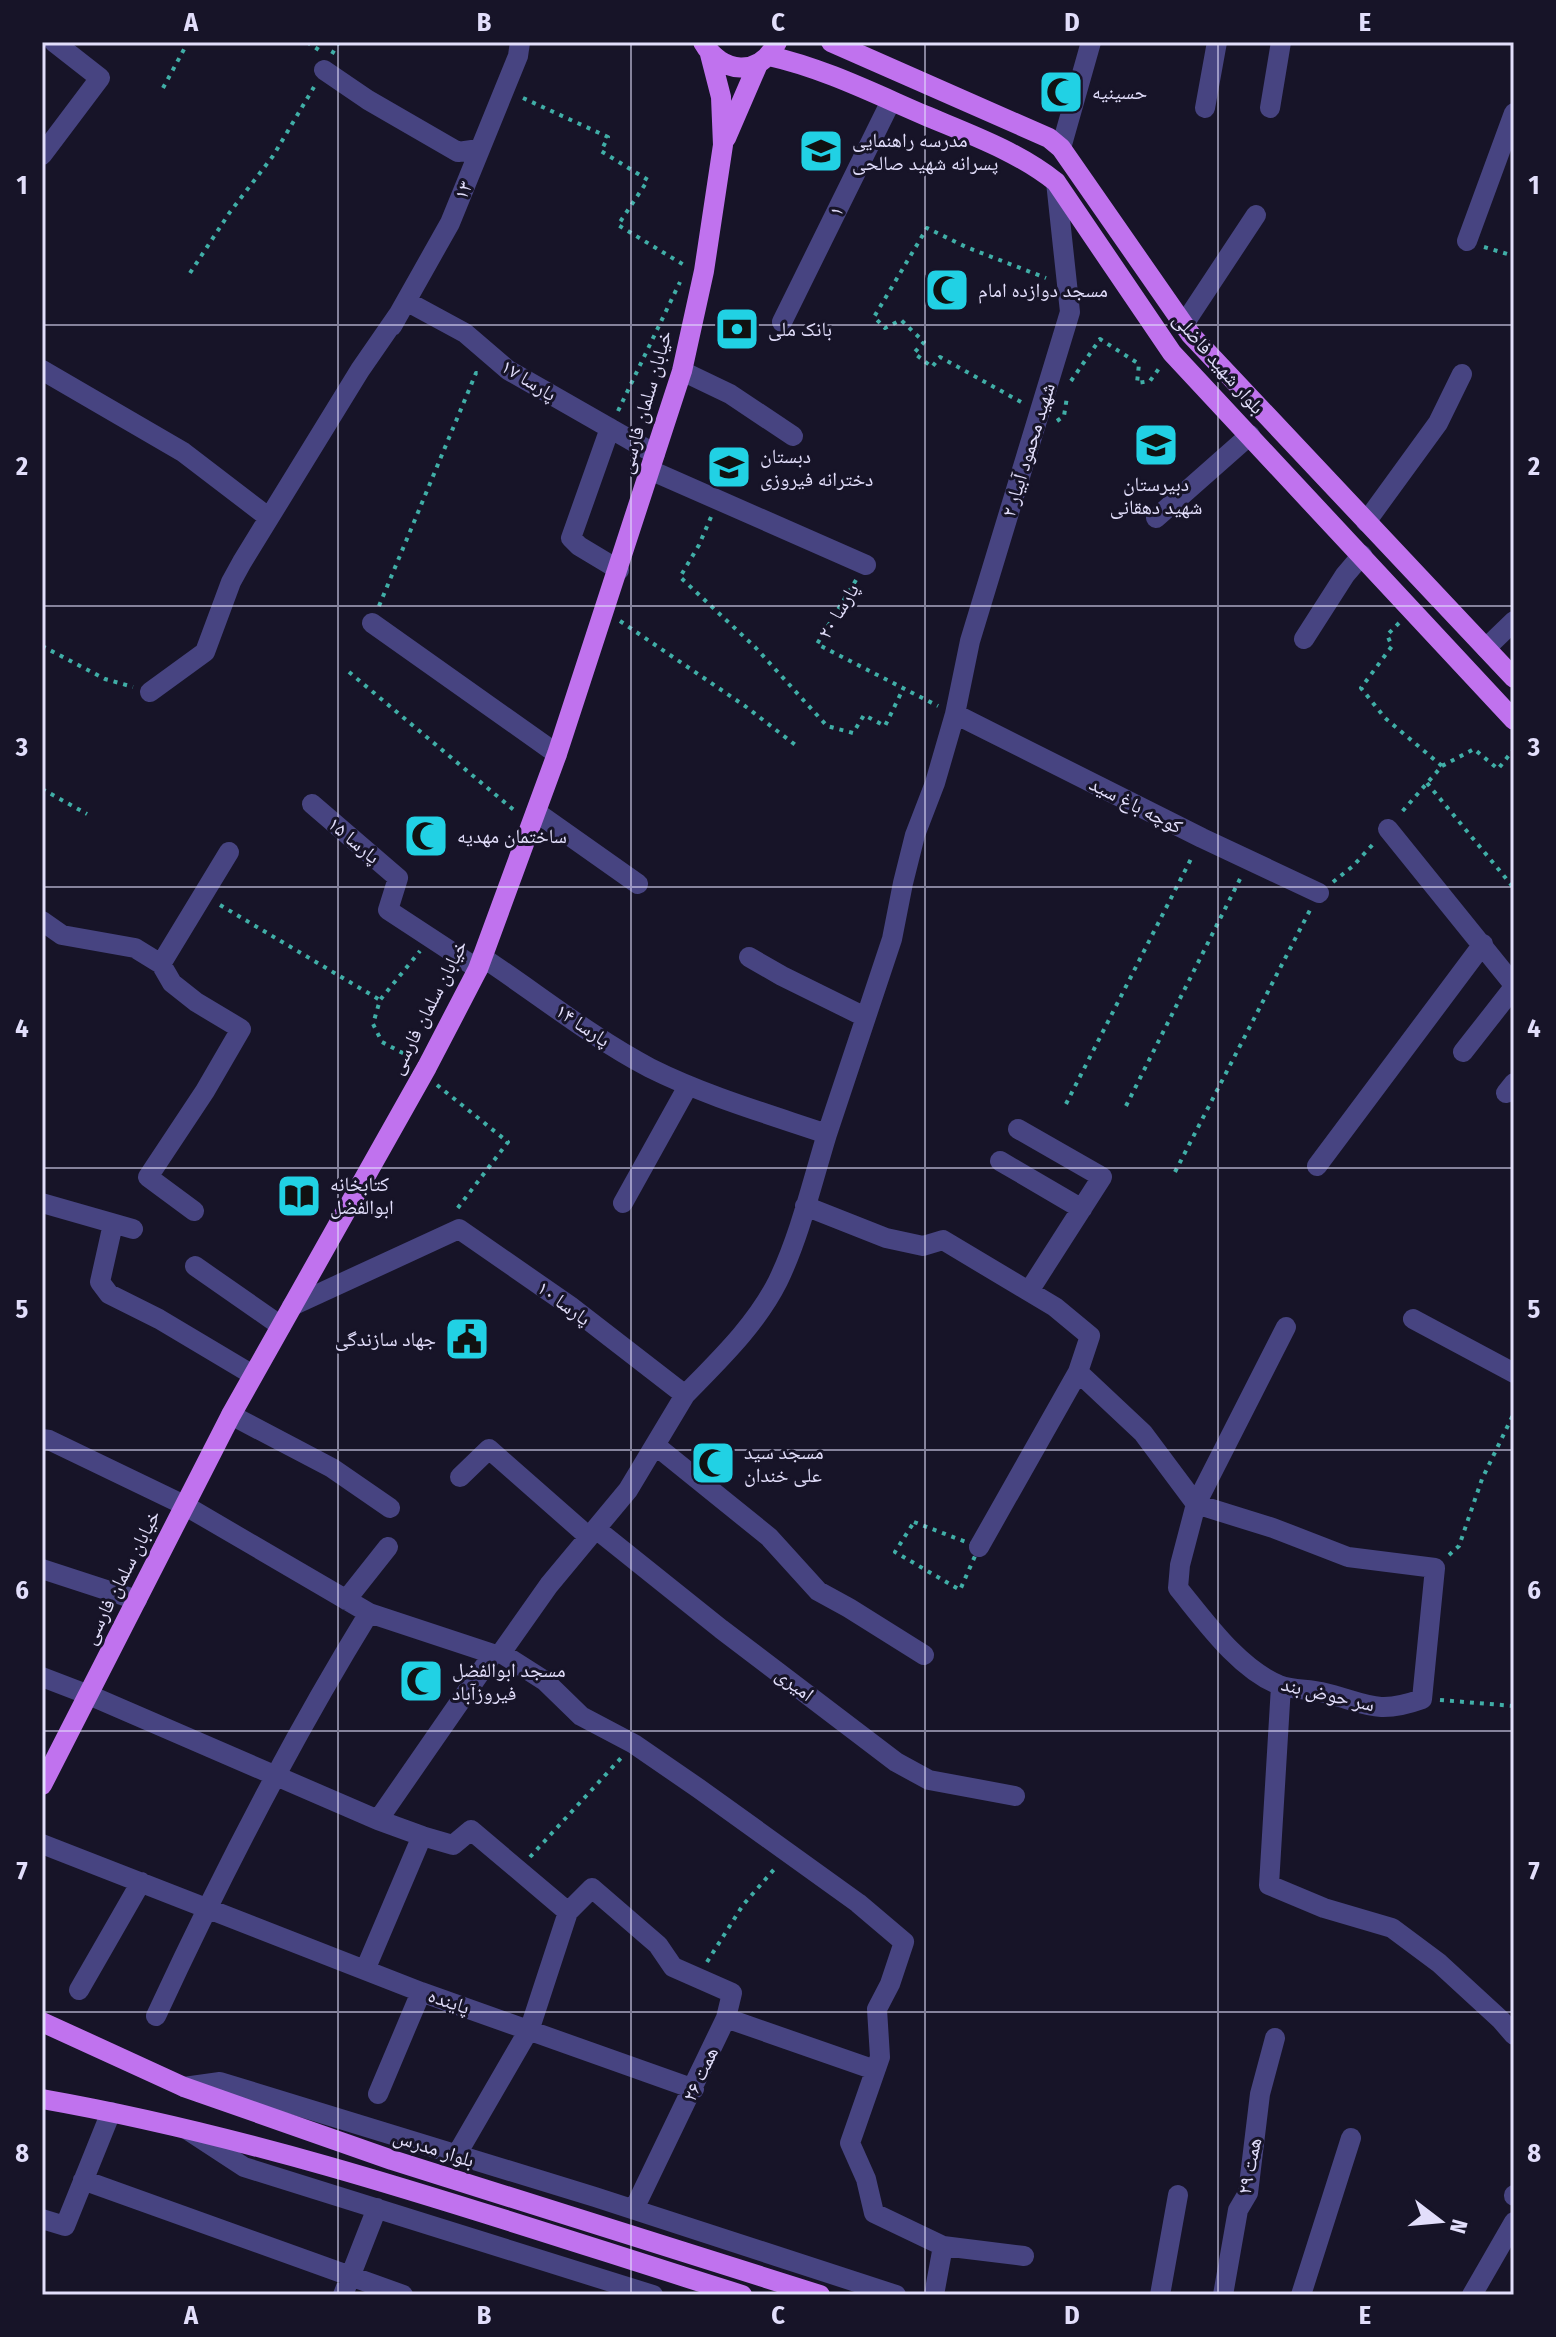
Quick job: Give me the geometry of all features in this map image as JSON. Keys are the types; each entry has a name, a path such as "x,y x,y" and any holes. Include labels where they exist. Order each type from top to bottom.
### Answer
{"main road":[{"name":"بلوار شهید فاضلی","path":"831,42 1038,133 1061,148 1184,324 1514,678"},
{"name":"بلوار شهید فاضلی","path":"705,45 720,62 732,67 745,67 768,54 813,67 1031,164 1056,182 1172,353 1514,720"},
{"name":"خیابان سلمان فارسی","path":"42,1785 231,1415 425,1070 480,963 557,754 682,371 704,271 723,145 721,97 705,45"},
{"name":"خیابان سلمان فارسی","path":"723,145 768,54"},
{"path":"1134,297 1155,282"},
{"name":"بلوار مدرس","path":"42,2022 184,2087 392,2160 820,2295"},
{"path":"42,2099 182,2126 388,2184 742,2295"}],"street":[{"path":"42,155 100,78 54,42"},
{"name":"۱۳","path":"150,692 205,652 231,582 268,517 398,315 450,223 518,56 520,42"},
{"path":"1061,148 1091,42"},
{"path":"1205,108 1217,42"},
{"path":"1270,108 1281,42"},
{"path":"327,64 368,100 458,152 479,149"},
{"name":"۱","path":"782,322 891,101"},
{"path":"1467,241 1514,113"},
{"name":"شهید محمود آبیار ۲","path":"685,1395 753,1320 778,1281 892,939 915,835 935,783 955,714 970,641 1047,417 1070,312 1056,182"},
{"path":"1184,324 1256,215"},
{"name":"پارسا ۱۷","path":"398,315 465,333 508,370 610,428 652,462"},
{"path":"42,370 183,452 268,517"},
{"path":"682,371 730,394 793,436"},
{"path":"1366,522 1438,423 1462,374"},
{"path":"610,428 571,538 619,570"},
{"path":"1156,518 1250,435"},
{"name":"پارسا ۲۰","path":"652,462 719,500 866,565"},
{"path":"1304,639 1345,575 1362,555"},
{"path":"1486,648 1514,621"},
{"path":"372,623 557,754"},
{"name":"کوچه باغ سید","path":"955,714 1319,893"},
{"name":"پارسا ۱۵","path":"312,804 398,878 388,910 480,963"},
{"path":"534,818 638,884"},
{"path":"1388,829 1514,986 1463,1052"},
{"path":"161,964 229,852"},
{"path":"42,921 62,935 135,948 161,964 172,983 196,1002 241,1029 205,1091 148,1177 194,1211"},
{"path":"1317,1166 1483,944"},
{"path":"749,957 865,1017"},
{"name":"پارسا ۱۴","path":"480,963 648,1067 688,1086 827,1134"},
{"path":"623,1203 688,1086"},
{"path":"1018,1129 1102,1177 1029,1291"},
{"path":"1000,1161 1082,1209"},
{"path":"42,1203 133,1229"},
{"path":"805,1206 886,1238 923,1246 943,1240 1055,1307 1090,1336 1078,1372 979,1547"},
{"path":"113,1224 100,1282 109,1294 159,1319 253,1375"},
{"name":"پارسا ۱۰","path":"292,1306 459,1229 570,1306 685,1395"},
{"path":"195,1266 281,1326"},
{"path":"1413,1319 1514,1373"},
{"path":"1196,1504 1286,1327"},
{"path":"1078,1372 1143,1433 1196,1504 1273,1528 1348,1557 1435,1568 1422,1699"},
{"path":"378,1820 497,1653 628,1490 685,1395"},
{"path":"231,1415 332,1468 390,1508"},
{"path":"42,1439 184,1505 369,1613 497,1653 545,1681 581,1716 634,1744 858,1903 904,1942 890,1984 877,2009 880,2057 850,2143 866,2179 874,2213 943,2246 1024,2256"},
{"path":"655,1445 769,1537 818,1591 924,1655"},
{"name":"امیری","path":"460,1477 489,1449 593,1533 896,1762 929,1780 1015,1796"},
{"name":"سر حوض بند","path":"1196,1504 1180,1565 1178,1588 1222,1642 1264,1677 1281,1686 1322,1692 1358,1705 1396,1708 1422,1699"},
{"path":"346,1600 388,1547"},
{"path":"42,1569 137,1600"},
{"path":"156,2016 246,1829 279,1777 324,1686 369,1613"},
{"path":"42,1677 422,1836 453,1845 471,1830 568,1912"},
{"path":"1281,1686 1269,1885 1324,1908 1392,1928 1439,1963 1514,2035"},
{"path":"365,1970 422,1836"},
{"name":"پاینده","path":"42,1844 421,1992 530,2028 694,2089"},
{"path":"79,1990 141,1882"},
{"path":"457,2154 530,2028 568,1912 592,1888 658,1945 673,1967 732,1993 726,2018 875,2070"},
{"path":"378,2094 421,1992"},
{"name":"همت ۲۶","path":"634,2209 726,2018"},
{"name":"همت ۲۹","path":"1223,2295 1238,2210 1248,2193 1260,2094 1275,2038"},
{"path":"184,2087 220,2082 634,2209 896,2295"},
{"path":"42,2219 65,2226 111,2112"},
{"path":"182,2126 244,2167 653,2295"},
{"path":"1301,2295 1351,2138"},
{"path":"83,2180 403,2295"},
{"path":"1160,2295 1178,2195"},
{"path":"343,2295 377,2208"},
{"path":"1472,2295 1514,2222"},
{"path":"934,2295 943,2246"}],"path":[{"path":"163,88 188,42"},
{"path":"307,42 327,64"},
{"path":"190,273 230,212 273,156 339,42"},
{"path":"504,89 608,137 601,151 648,180 618,225 687,267"},
{"path":"1067,287 927,228 874,317 885,328 901,320 924,342 914,353 932,367 940,357 1047,417 1064,416 1068,394"},
{"path":"1467,241 1514,256"},
{"path":"610,428 681,280"},
{"path":"1070,383 1100,339 1139,364 1137,383 1150,381 1172,353"},
{"path":"372,623 476,373 508,370"},
{"path":"719,500 699,545 680,577 755,647 827,726 853,733 864,715 885,726 903,689"},
{"name":"پارسا ۲۰","path":"866,565 817,644 955,714"},
{"path":"605,610 745,706 798,747"},
{"path":"1413,610 1387,635 1392,646 1361,688 1385,718 1442,766"},
{"path":"42,646 105,679 150,692"},
{"path":"349,672 534,818"},
{"path":"1175,1172 1319,893 1353,866 1442,766 1474,749 1498,769 1514,749"},
{"path":"1427,783 1514,888"},
{"path":"42,789 87,814"},
{"path":"1066,1104 1202,838"},
{"path":"1126,1106 1249,860"},
{"path":"203,894 283,945 380,1000"},
{"path":"424,933 420,952 380,1000 373,1024 382,1042 425,1070 508,1142 434,1239"},
{"path":"1435,1568 1459,1546 1482,1479 1514,1413"},
{"path":"914,1522 979,1547 960,1590 895,1552 914,1522"},
{"path":"1422,1699 1514,1706"},
{"path":"519,1870 634,1744"},
{"path":"697,1978 743,1905 788,1855"}],"place":[{"name":"حسینیه","path":"1061,92"},
{"name":"مدرسه راهنمایی پسرانه شهید صالحی","path":"821,151"},
{"name":"مسجد دوازده امام","path":"947,290"},
{"name":"بانک ملی","path":"737,329"},
{"name":"دبیرستان شهید دهقانی","path":"1156,445"},
{"name":"دبستان دخترانه فیروزی","path":"729,467"},
{"name":"ساختمان مهدیه","path":"426,836"},
{"name":"کتابخانه ابوالفضل","path":"299,1196"},
{"name":"جهاد سازندگی","path":"467,1339"},
{"name":"مسجد سید علی خندان","path":"713,1463"},
{"name":"مسجد ابوالفضل فیروزآباد","path":"421,1681"}]}
